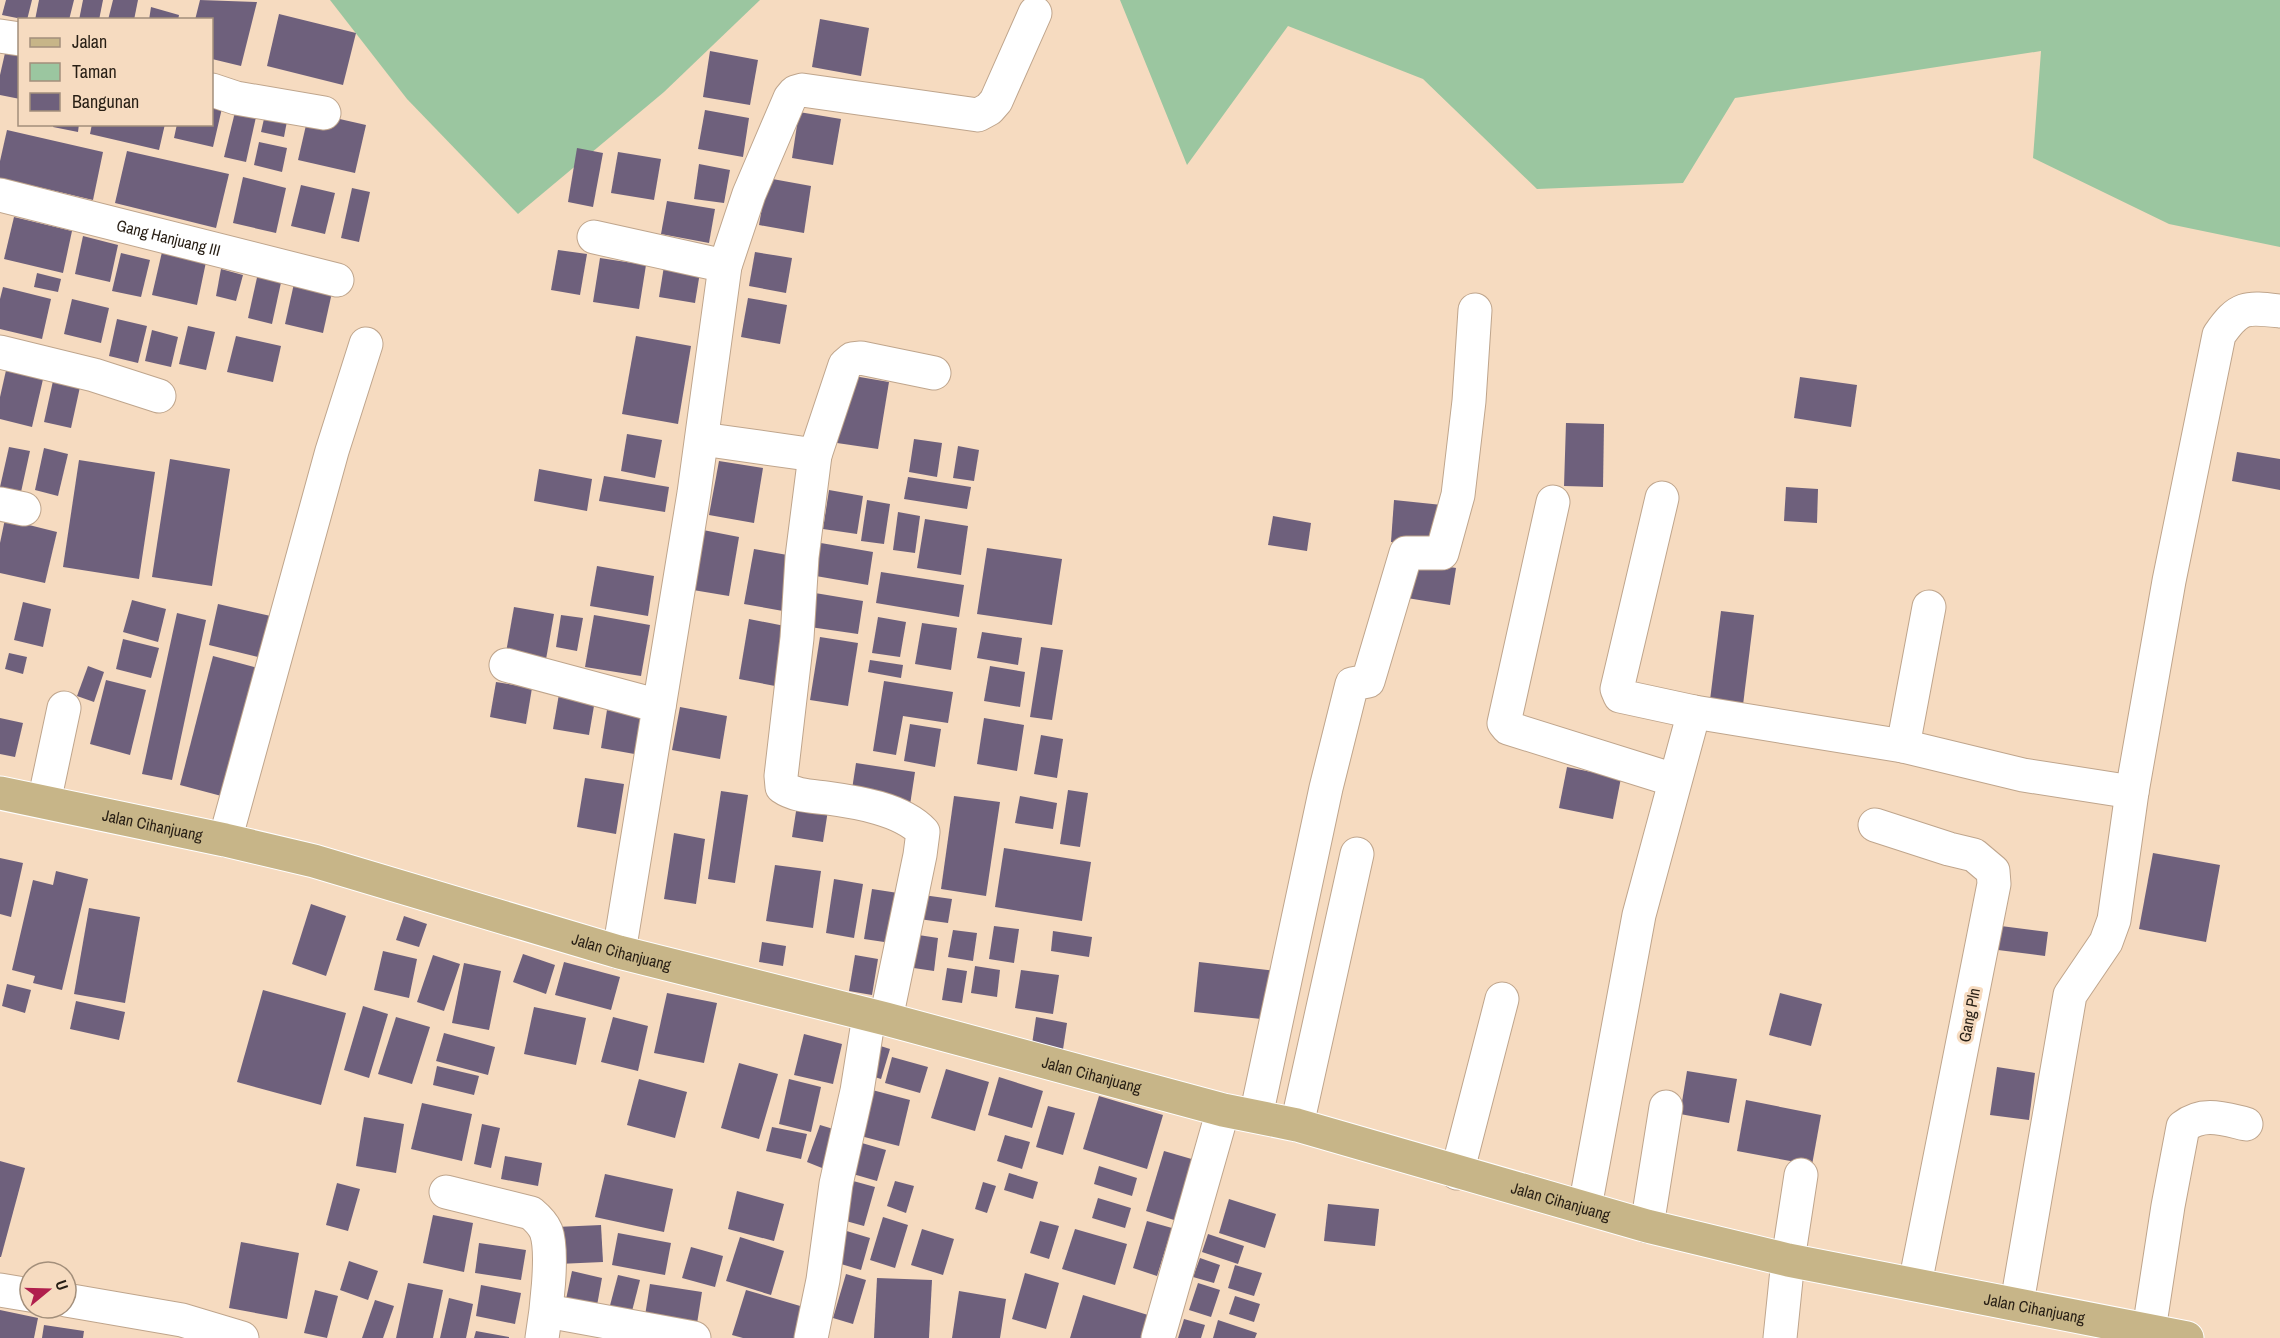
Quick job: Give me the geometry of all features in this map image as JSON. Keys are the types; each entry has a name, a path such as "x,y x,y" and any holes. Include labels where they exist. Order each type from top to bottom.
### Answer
{"main road":[{"name":"Jalan Cihanjuang","path":"0,793 314,861 619,952 1223,1110 1297,1125 1647,1226 1788,1260 2187,1338"}],"street":[{"path":"619,952 702,439 725,266 748,194 790,98 795,92 802,90 978,115 989,109 996,101 1035,13"},
{"path":"0,36 18,39"},
{"path":"213,90 236,98 324,112"},
{"name":"Gang Hanjuang III","path":"0,195 337,280"},
{"path":"594,237 725,266"},
{"path":"2017,1303 2070,995 2106,942 2114,920 2132,792 2169,581 2219,335 2232,317 2252,307 2280,311"},
{"path":"1256,1116 1326,788 1352,684 1368,681 1406,553 1442,553 1458,495 1469,401 1475,310"},
{"path":"225,840 335,441 366,344"},
{"path":"0,352 94,375 159,396"},
{"path":"811,1338 823,1280 836,1184 857,1091 920,855 922,832 914,823 902,816 850,801 791,793 782,787 781,776 802,557 815,455 845,365 852,359 861,358 934,373"},
{"path":"702,439 815,455"},
{"path":"1662,498 1617,689 1620,696 1694,712 1903,746 2023,775 2132,792"},
{"path":"1553,502 1504,723 1508,728 1674,780"},
{"path":"1903,746 1929,607"},
{"path":"506,665 659,706"},
{"path":"44,802 64,708"},
{"path":"1585,1208 1639,915 1694,712"},
{"name":"Gang Pln","path":"1875,825 1974,855 1993,871 1994,884 1915,1284"},
{"path":"1297,1125 1357,854"},
{"path":"1457,1173 1502,999"},
{"path":"1647,1226 1666,1107"},
{"path":"1158,1338 1223,1110"},
{"path":"2150,1330 2168,1206 2183,1127 2192,1120 2204,1117 2246,1124"},
{"path":"1780,1338 1788,1260 1801,1174"},
{"path":"446,1192 531,1213 540,1221 546,1232 548,1245 544,1325 694,1338"},
{"path":"0,1290 18,1292"},
{"path":"78,1302 182,1320 242,1338"}],"green space":[{"path":"330,0 760,0 664,92 518,214 407,99"},
{"path":"1120,0 2280,0 2280,247 2169,224 2033,158 2041,51 1735,98 1683,183 1537,189 1423,79 1288,26 1187,165"}],"building":[{"path":"6,0 32,0 28,18 2,15"},
{"path":"39,0 74,0 70,18 35,18"},
{"path":"83,0 103,0 99,18 79,18"},
{"path":"113,0 138,0 134,18 108,18"},
{"path":"200,0 257,2 241,66 213,59 213,18 196,18"},
{"path":"151,7 179,15 178,18 149,18"},
{"path":"279,14 356,33 343,85 267,66"},
{"path":"820,19 869,28 861,76 812,67"},
{"path":"710,51 758,60 750,105 703,97"},
{"path":"5,53 18,56 18,99 0,95 0,75"},
{"path":"213,101 223,104 213,147 174,138 177,126 213,126"},
{"path":"266,110 288,116 284,137 261,132"},
{"path":"705,110 749,118 743,157 698,149"},
{"path":"235,112 256,117 246,162 224,157"},
{"path":"309,112 366,125 355,173 298,160"},
{"path":"799,112 841,119 833,165 792,158"},
{"path":"53,126 79,126 78,132"},
{"path":"92,126 165,126 159,150 90,134"},
{"path":"7,130 103,152 93,200 0,178 0,161"},
{"path":"259,142 287,148 282,172 254,165"},
{"path":"577,148 603,153 593,207 568,202"},
{"path":"127,151 229,174 216,228 115,203"},
{"path":"618,152 661,159 654,200 611,193"},
{"path":"699,164 730,170 724,203 694,199"},
{"path":"243,177 286,188 276,233 233,223"},
{"path":"767,178 811,186 804,233 759,225"},
{"path":"301,185 335,193 325,234 291,226"},
{"path":"352,188 370,192 359,242 341,238"},
{"path":"667,201 715,209 709,243 661,234"},
{"path":"14,217 72,231 63,273 4,259"},
{"path":"83,236 118,245 110,282 75,274"},
{"path":"558,250 587,254 580,295 551,290"},
{"path":"162,252 206,262 197,305 152,295"},
{"path":"755,252 792,258 786,293 749,286"},
{"path":"121,253 150,260 141,297 112,291"},
{"path":"600,258 646,265 639,309 593,302"},
{"path":"665,260 701,266 695,303 659,297"},
{"path":"221,269 243,275 236,301 216,296"},
{"path":"37,273 61,279 58,292 34,287"},
{"path":"258,273 282,278 272,324 248,318"},
{"path":"295,279 333,288 323,333 285,324"},
{"path":"3,287 51,299 42,339 0,329 0,299"},
{"path":"748,298 787,305 780,344 741,337"},
{"path":"72,299 109,308 101,343 64,334"},
{"path":"117,319 147,326 138,363 109,356"},
{"path":"188,326 215,332 206,370 179,364"},
{"path":"152,330 178,337 171,367 145,361"},
{"path":"236,336 281,346 273,382 227,372"},
{"path":"636,336 691,346 678,424 622,414"},
{"path":"7,366 44,375 32,427 0,419 0,397"},
{"path":"848,375 889,382 878,449 837,443"},
{"path":"1800,377 1857,385 1851,427 1794,418"},
{"path":"53,381 80,387 71,428 44,422"},
{"path":"1566,423 1604,424 1603,487 1564,486"},
{"path":"627,434 662,440 655,478 621,471"},
{"path":"914,439 942,443 937,477 909,472"},
{"path":"958,446 979,450 974,481 953,478"},
{"path":"9,447 30,451 21,492 0,487"},
{"path":"44,448 68,454 58,496 35,490"},
{"path":"2237,452 2280,459 2280,490 2232,481"},
{"path":"170,459 230,469 212,586 152,577"},
{"path":"79,460 155,472 139,579 63,567"},
{"path":"719,461 763,468 754,523 709,515"},
{"path":"539,469 592,479 587,511 534,501"},
{"path":"604,476 669,487 665,512 599,501"},
{"path":"908,477 971,487 967,509 904,499"},
{"path":"1786,487 1818,489 1817,523 1784,521"},
{"path":"829,490 863,496 857,534 823,529"},
{"path":"867,500 890,504 884,544 861,541"},
{"path":"1394,500 1442,505 1438,546 1391,542"},
{"path":"898,512 920,516 915,553 893,550"},
{"path":"1273,516 1311,523 1307,551 1268,545"},
{"path":"5,519 57,532 45,583 0,573 0,543"},
{"path":"925,519 968,526 961,575 917,568"},
{"path":"703,530 739,537 729,596 693,590"},
{"path":"815,542 873,552 868,585 810,575"},
{"path":"987,548 1062,559 1052,625 977,614"},
{"path":"754,549 793,556 783,611 744,604"},
{"path":"1414,561 1456,568 1450,605 1407,598"},
{"path":"597,566 654,576 648,616 590,606"},
{"path":"881,572 964,585 959,617 876,603"},
{"path":"815,593 863,601 858,634 810,627"},
{"path":"132,600 166,609 158,642 123,632"},
{"path":"23,602 51,609 43,647 14,640"},
{"path":"218,604 275,617 266,659 209,645"},
{"path":"514,607 554,614 545,665 505,658"},
{"path":"1721,611 1754,615 1743,705 1710,700"},
{"path":"177,613 206,620 172,780 142,774"},
{"path":"561,615 583,618 577,651 556,647"},
{"path":"594,615 650,625 641,676 585,667"},
{"path":"878,617 906,622 900,657 872,653"},
{"path":"749,619 785,626 775,686 739,679"},
{"path":"922,623 957,628 951,670 915,664"},
{"path":"982,632 1022,638 1018,665 977,658"},
{"path":"820,637 858,643 848,706 810,700"},
{"path":"123,639 159,648 151,678 116,669"},
{"path":"1041,647 1063,650 1052,720 1030,717"},
{"path":"9,653 27,657 23,674 5,669"},
{"path":"213,656 262,669 229,798 180,785"},
{"path":"870,660 903,665 901,678 868,672"},
{"path":"88,666 104,672 94,702 77,696"},
{"path":"990,666 1025,672 1020,707 984,701"},
{"path":"106,680 146,690 130,755 90,744"},
{"path":"884,681 953,692 948,723 903,716 896,755 873,751"},
{"path":"496,682 532,688 526,724 490,717"},
{"path":"559,694 595,700 589,735 553,729"},
{"path":"680,707 727,716 720,759 672,750"},
{"path":"607,710 647,717 640,755 601,748"},
{"path":"0,718 23,723 15,757 0,754"},
{"path":"984,718 1024,725 1017,771 977,764"},
{"path":"910,724 941,729 935,767 904,761"},
{"path":"1041,735 1063,739 1057,778 1034,774"},
{"path":"856,763 915,772 910,805 851,796"},
{"path":"1567,767 1621,778 1613,819 1559,808"},
{"path":"585,778 624,784 616,834 577,827"},
{"path":"1068,790 1088,793 1080,847 1060,844"},
{"path":"721,791 748,795 735,883 708,879"},
{"path":"954,796 1000,802 986,896 941,889"},
{"path":"1020,796 1057,803 1053,829 1015,823"},
{"path":"797,805 828,810 823,842 792,837"},
{"path":"674,833 705,839 696,904 664,899"},
{"path":"1004,848 1091,862 1082,921 995,907"},
{"path":"2153,853 2220,865 2206,942 2139,929"},
{"path":"0,858 23,863 11,917 0,914"},
{"path":"775,865 821,871 813,928 766,921"},
{"path":"56,871 88,879 62,990 33,983 35,976 12,970 33,880 53,885"},
{"path":"834,879 863,884 854,938 826,933"},
{"path":"872,889 898,893 891,943 864,939"},
{"path":"923,895 952,899 948,923 919,919"},
{"path":"311,904 346,916 326,976 292,964"},
{"path":"89,908 140,917 125,1003 74,994"},
{"path":"404,916 427,924 419,947 396,940"},
{"path":"994,926 1019,929 1014,963 989,959"},
{"path":"2001,926 2048,932 2045,956 1998,950"},
{"path":"953,930 977,933 973,961 948,957"},
{"path":"1053,931 1092,937 1089,957 1051,951"},
{"path":"912,934 938,938 934,971 907,967"},
{"path":"762,942 786,946 783,966 759,962"},
{"path":"383,951 417,959 409,998 374,990"},
{"path":"523,954 555,965 546,994 513,982"},
{"path":"433,955 460,964 444,1011 417,1002"},
{"path":"855,955 878,959 872,995 849,991"},
{"path":"564,962 620,977 611,1010 555,995"},
{"path":"1199,962 1276,971 1271,1020 1194,1012"},
{"path":"464,963 501,971 489,1030 452,1023"},
{"path":"975,966 1000,970 997,997 971,993"},
{"path":"947,968 967,971 962,1003 942,1000"},
{"path":"1021,970 1059,975 1053,1014 1015,1008"},
{"path":"7,984 31,990 25,1013 2,1006"},
{"path":"263,990 346,1013 321,1105 237,1082"},
{"path":"667,993 717,1003 704,1063 654,1053"},
{"path":"1780,993 1822,1004 1811,1046 1769,1035"},
{"path":"76,1001 125,1012 119,1040 70,1029"},
{"path":"363,1006 388,1014 369,1078 344,1070"},
{"path":"534,1007 586,1018 576,1065 524,1054"},
{"path":"396,1017 430,1027 412,1084 378,1074"},
{"path":"613,1017 648,1026 638,1071 601,1062"},
{"path":"1036,1017 1067,1023 1062,1056 1031,1051"},
{"path":"444,1033 495,1047 488,1075 436,1061"},
{"path":"804,1034 842,1044 833,1084 794,1075"},
{"path":"871,1043 890,1049 881,1079 862,1073"},
{"path":"892,1057 928,1067 920,1093 885,1083"},
{"path":"739,1063 778,1074 759,1139 721,1128"},
{"path":"437,1066 479,1076 474,1095 433,1085"},
{"path":"1997,1067 2035,1073 2029,1120 1990,1115"},
{"path":"946,1069 989,1082 975,1131 931,1118"},
{"path":"1687,1071 1737,1079 1729,1123 1680,1114"},
{"path":"999,1077 1043,1091 1032,1128 988,1115"},
{"path":"639,1079 687,1092 675,1138 627,1125"},
{"path":"789,1079 821,1087 811,1132 779,1124"},
{"path":"861,1087 910,1100 899,1146 849,1133"},
{"path":"1099,1096 1163,1115 1147,1169 1083,1149"},
{"path":"1746,1100 1821,1115 1812,1165 1737,1151"},
{"path":"422,1103 472,1114 462,1161 411,1149"},
{"path":"1048,1106 1075,1113 1063,1155 1036,1147"},
{"path":"364,1117 404,1124 396,1173 356,1166"},
{"path":"482,1124 500,1128 491,1168 474,1164"},
{"path":"820,1125 840,1131 827,1170 807,1162"},
{"path":"772,1127 807,1134 801,1159 766,1151"},
{"path":"1005,1135 1030,1142 1022,1169 997,1161"},
{"path":"855,1141 886,1150 877,1181 846,1172"},
{"path":"1164,1151 1195,1160 1177,1221 1146,1211"},
{"path":"505,1156 542,1163 538,1186 501,1179"},
{"path":"0,1161 25,1168 1,1257 0,1257"},
{"path":"1099,1166 1137,1178 1132,1196 1094,1184"},
{"path":"1009,1173 1038,1182 1033,1199 1004,1190"},
{"path":"605,1174 673,1189 664,1232 595,1217"},
{"path":"846,1179 875,1187 864,1226 835,1218"},
{"path":"895,1181 914,1186 906,1213 887,1206"},
{"path":"983,1182 996,1186 987,1213 975,1209"},
{"path":"337,1183 360,1189 348,1231 326,1225"},
{"path":"737,1191 784,1204 774,1241 728,1229"},
{"path":"1098,1198 1131,1208 1125,1228 1092,1218"},
{"path":"1229,1199 1276,1214 1265,1248 1219,1233"},
{"path":"1328,1204 1379,1209 1375,1246 1324,1241"},
{"path":"433,1215 473,1223 464,1272 423,1263"},
{"path":"883,1217 908,1225 895,1268 870,1260"},
{"path":"1040,1221 1059,1226 1049,1259 1030,1253"},
{"path":"1147,1221 1172,1228 1157,1276 1133,1268"},
{"path":"601,1225 603,1262 558,1264 556,1227"},
{"path":"840,1229 870,1238 861,1270 831,1261"},
{"path":"922,1229 954,1239 943,1275 911,1265"},
{"path":"1075,1229 1127,1244 1115,1285 1062,1269"},
{"path":"618,1233 671,1243 665,1275 612,1265"},
{"path":"1208,1234 1244,1246 1238,1264 1202,1252"},
{"path":"740,1237 784,1251 771,1295 726,1281"},
{"path":"241,1242 299,1253 287,1319 229,1308"},
{"path":"479,1243 526,1250 521,1280 475,1273"},
{"path":"691,1247 723,1256 715,1287 682,1278"},
{"path":"1200,1258 1220,1265 1214,1283 1193,1277"},
{"path":"349,1261 378,1271 368,1300 340,1290"},
{"path":"1235,1265 1262,1273 1254,1296 1228,1288"},
{"path":"572,1271 602,1278 596,1311 565,1304"},
{"path":"1025,1273 1059,1283 1046,1329 1012,1319"},
{"path":"846,1274 866,1280 853,1324 833,1318"},
{"path":"618,1275 640,1280 630,1319 608,1313"},
{"path":"877,1278 932,1280 929,1338 874,1338"},
{"path":"408,1283 443,1290 433,1338 396,1338"},
{"path":"1198,1283 1220,1290 1211,1317 1189,1310"},
{"path":"650,1284 702,1292 696,1330 644,1322"},
{"path":"481,1285 521,1293 515,1324 476,1316"},
{"path":"315,1290 338,1296 327,1338 304,1333"},
{"path":"746,1290 807,1308 798,1338 743,1338 732,1335"},
{"path":"959,1291 1006,1299 1000,1338 952,1338"},
{"path":"1083,1295 1148,1315 1141,1338 1070,1338"},
{"path":"1235,1296 1260,1304 1254,1322 1229,1314"},
{"path":"449,1298 473,1304 466,1338 440,1338"},
{"path":"375,1300 394,1306 383,1338 362,1338"},
{"path":"0,1310 18,1314 18,1320 38,1320 34,1338 0,1338"},
{"path":"1184,1319 1205,1325 1201,1338 1178,1338"},
{"path":"1218,1320 1257,1333 1255,1338 1213,1338"},
{"path":"44,1325 84,1331 83,1338 42,1338"},
{"path":"476,1331 509,1337 509,1338 474,1338"}]}
